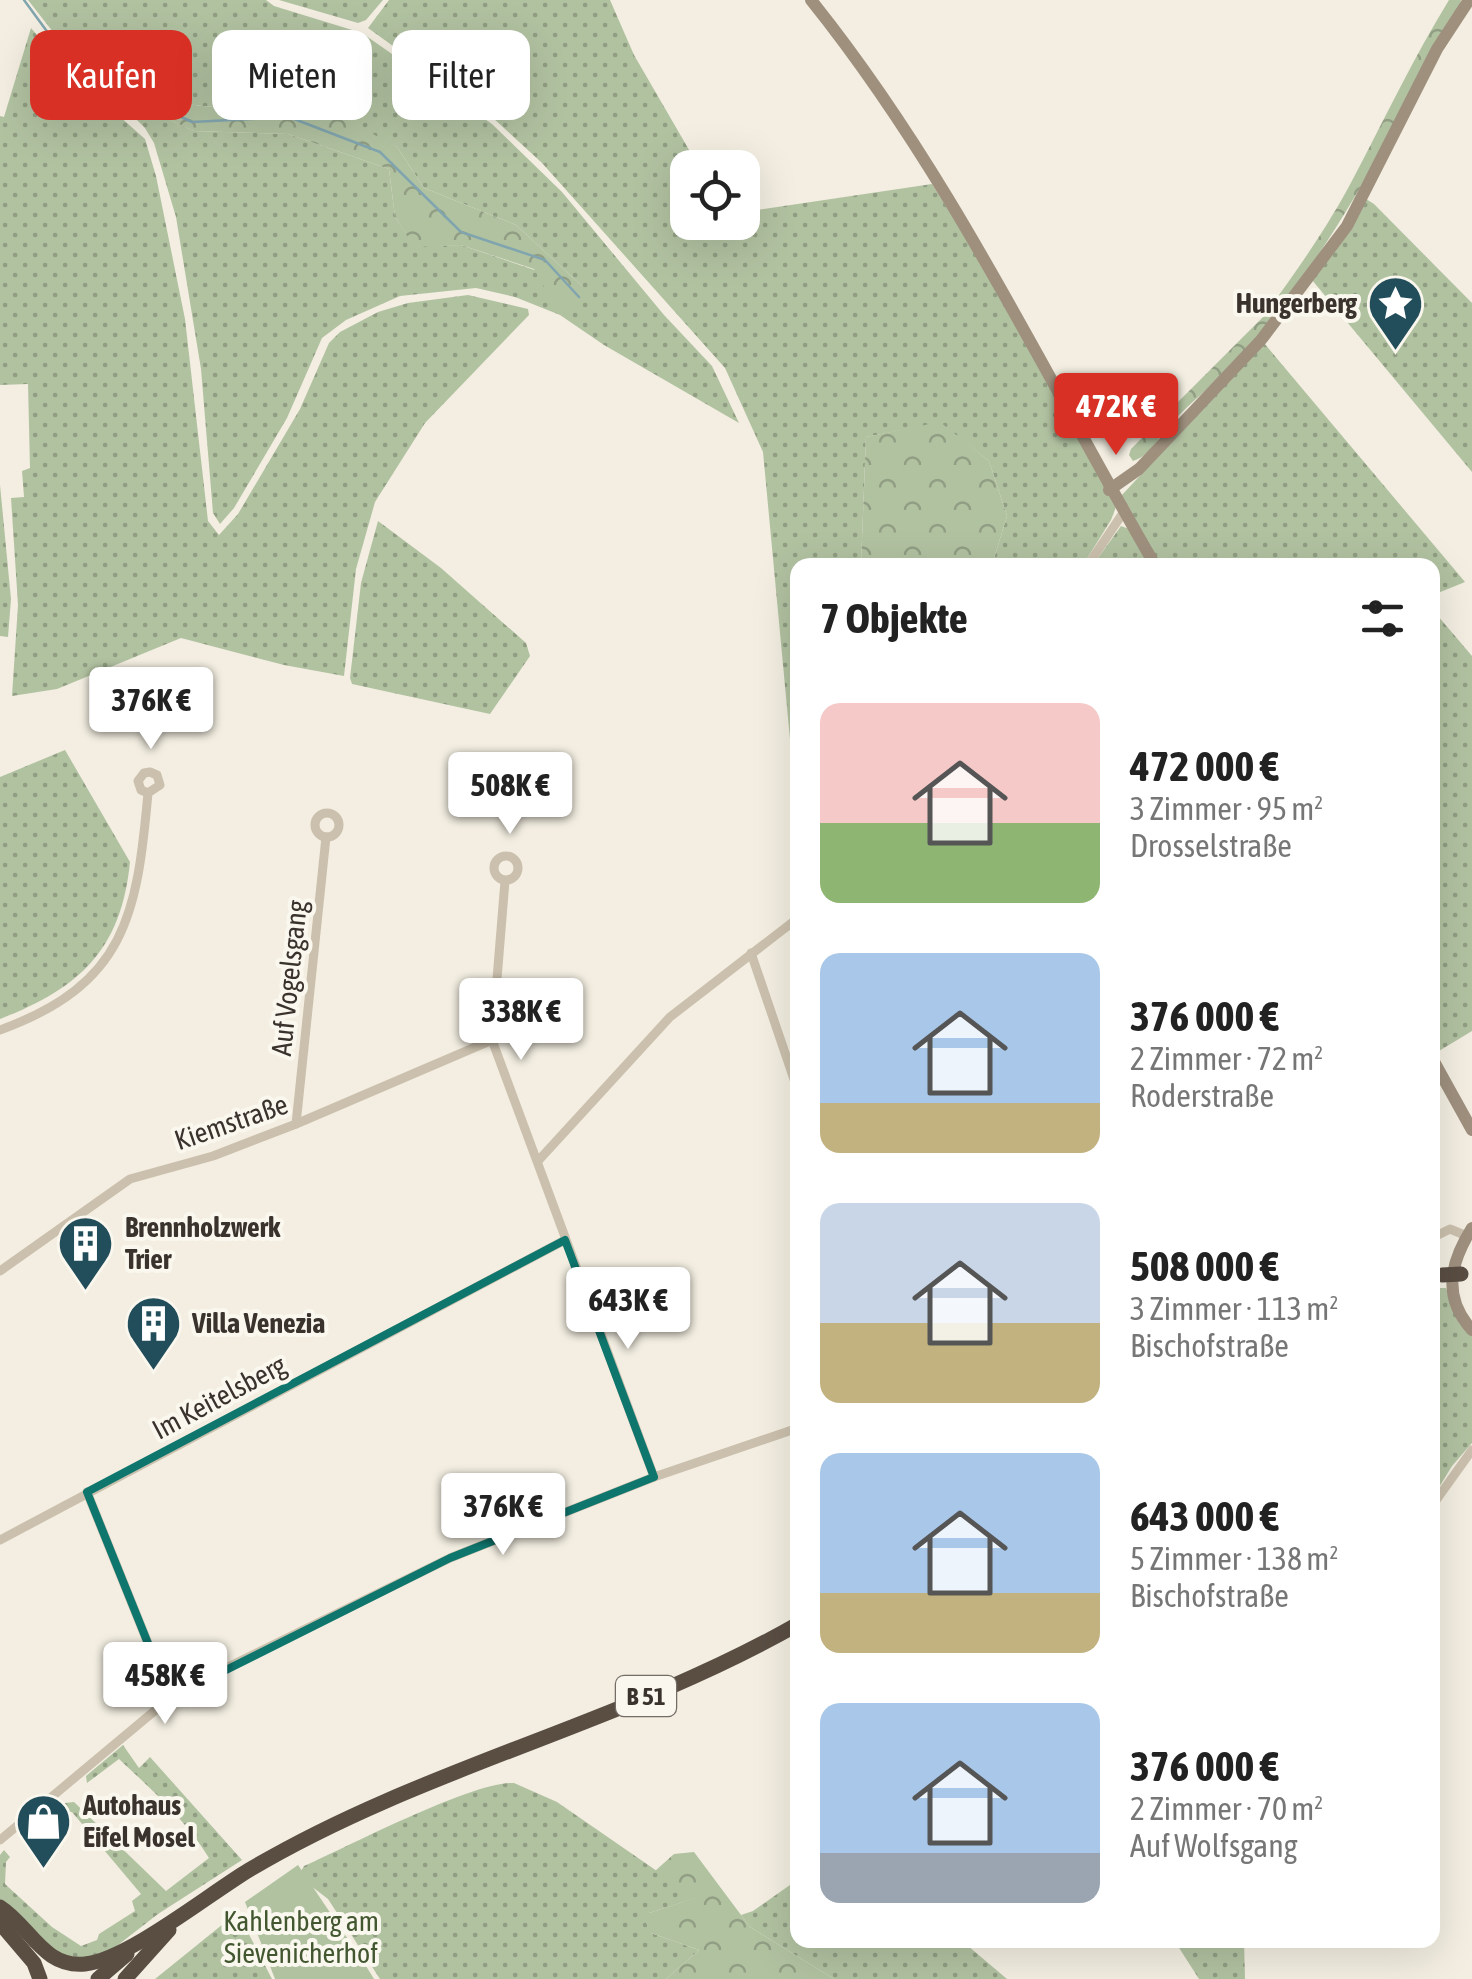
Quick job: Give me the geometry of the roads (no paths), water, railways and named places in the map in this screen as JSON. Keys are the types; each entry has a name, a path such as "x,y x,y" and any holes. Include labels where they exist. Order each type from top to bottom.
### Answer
{"highway":[{"path":"1440,1275 1467,1274"},
{"name":"B 51","path":"98,1979 149,1935 294,1845 389,1800 682,1682 790,1628"},
{"path":"0,1907 44,1951 67,1964 100,1962 149,1935"},
{"path":"125,1979 190,1908"},
{"path":"0,1923 34,1963 40,1979"}],"main road":[{"path":"1109,490 1139,468 1261,340 1347,226 1437,49 1469,0"},
{"path":"819,4 967,227 1150,558"},
{"path":"1440,1072 1472,1130"},
{"path":"1471,1231 1456,1252 1452,1271 1457,1308 1472,1330"}],"street":[{"path":"1093,558 1123,512"},
{"path":"0,1030 64,1000 92,977 111,952 124,930 132,903 148,793"},
{"name":"Auf Vogelsgang","path":"296,1124 326,837"},
{"path":"505,881 492,1040 654,1477"},
{"path":"538,1161 670,1017 790,924"},
{"path":"750,952 790,1068"},
{"name":"Kiemstraße","path":"0,1271 130,1179 213,1156 492,1040"},
{"path":"1440,1234 1450,1229 1471,1231"},
{"name":"Im Keitelsberg","path":"0,1540 565,1240"},
{"path":"0,1840 170,1698 450,1558 654,1477 790,1431"},
{"path":"1440,1495 1472,1450"},
{"path":"87,1492 170,1698"}],"waterway":[{"path":"24,0 54,41 104,81 192,122 289,117 380,152 461,232 545,260 579,297"}],"place":[{"name":"Hungerberg","path":"1396,352"},
{"name":"Brennholzwerk Trier","path":"86,1292"},
{"name":"Villa Venezia","path":"153,1372"},
{"name":"Autohaus Eifel Mosel","path":"44,1870"}],"park label":[{"name":"Kahlenberg am Sievenicherhof","path":"301,1937"}]}
